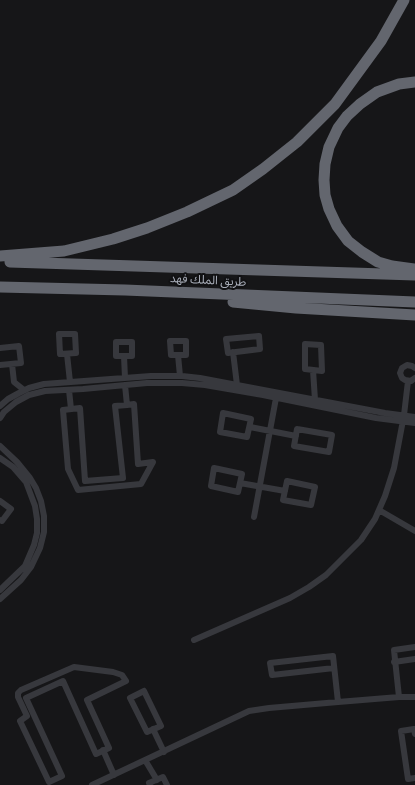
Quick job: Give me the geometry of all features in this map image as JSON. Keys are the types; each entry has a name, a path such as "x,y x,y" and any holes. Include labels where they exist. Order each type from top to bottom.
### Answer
{"highway":[{"path":"0,256 64,251 113,239 147,228 187,212 233,190 297,142 335,104 381,41 404,0"},
{"path":"415,82 399,84 378,92 360,104 347,116 338,128 329,147 325,164 324,180 325,195 329,209 337,226 348,241 378,262 392,266 415,269"},
{"name":"طريق الملك فهد","path":"0,262 415,275"},
{"name":"طريق الملك فهد","path":"0,286 415,302"},
{"path":"125,290 296,308 415,315"}],"street":[{"path":"259,336 260,349 233,352 228,353 226,339 259,336"},
{"path":"305,344 321,345 322,371 313,370 305,369 305,344"},
{"path":"0,348 19,346 21,363 0,365"},
{"path":"233,352 237,385"},
{"path":"67,354 70,382"},
{"path":"178,355 180,376"},
{"path":"124,356 124,378"},
{"path":"12,364 14,382 24,390"},
{"path":"415,368 407,365 401,370 402,378 408,381 415,378"},
{"path":"313,370 315,400"},
{"path":"0,406 8,399 24,390 44,384 124,378 180,376 200,378 378,412 415,423"},
{"path":"194,640 290,598 309,587 326,575 361,540 375,519 385,496 394,468 408,381"},
{"path":"0,418 4,412 16,402 29,395 45,391 147,383 182,383 205,386 276,398 376,418 403,419 415,417"},
{"path":"125,385 127,405"},
{"path":"69,390 71,409"},
{"path":"254,517 276,398"},
{"path":"134,404 138,464 153,462 141,484 78,490 68,469 63,410 80,408 85,481 100,480 123,478 115,406 127,405 134,404"},
{"path":"223,413 252,419 250,427 247,437 220,432 223,413"},
{"path":"250,427 296,436"},
{"path":"297,429 332,435 329,452 294,446 296,436 297,429"},
{"path":"0,446 17,462 36,488 41,501 44,516 44,532 40,548 31,566 21,580 0,599"},
{"path":"0,458 12,467 26,482 35,506 37,519 37,533 34,545 25,566 0,590"},
{"path":"214,468 242,474 240,483 238,492 211,486 214,468"},
{"path":"287,481 315,487 310,505 283,500 285,491 287,481"},
{"path":"240,483 285,491"},
{"path":"0,501 11,509 2,521 0,520"},
{"path":"379,510 415,531"},
{"path":"399,696 394,662 394,650 415,648"},
{"path":"334,668 272,675 270,663 333,656 338,702"},
{"path":"394,662 415,660"},
{"path":"74,667 113,672 122,675 126,681 87,700 109,748 103,750 96,754 63,681 26,698 62,776 57,782 49,782 20,721 27,716 18,697 18,693 21,690 74,667"},
{"path":"144,691 161,726 153,729 147,732 130,698 144,691"},
{"path":"95,784 249,711 399,696 415,697"},
{"path":"153,729 164,752"},
{"path":"415,734 414,729 401,731 408,779 415,778"},
{"path":"103,750 114,775"},
{"path":"146,760 157,780"},
{"path":"150,785 149,783 163,777 167,785"}]}
